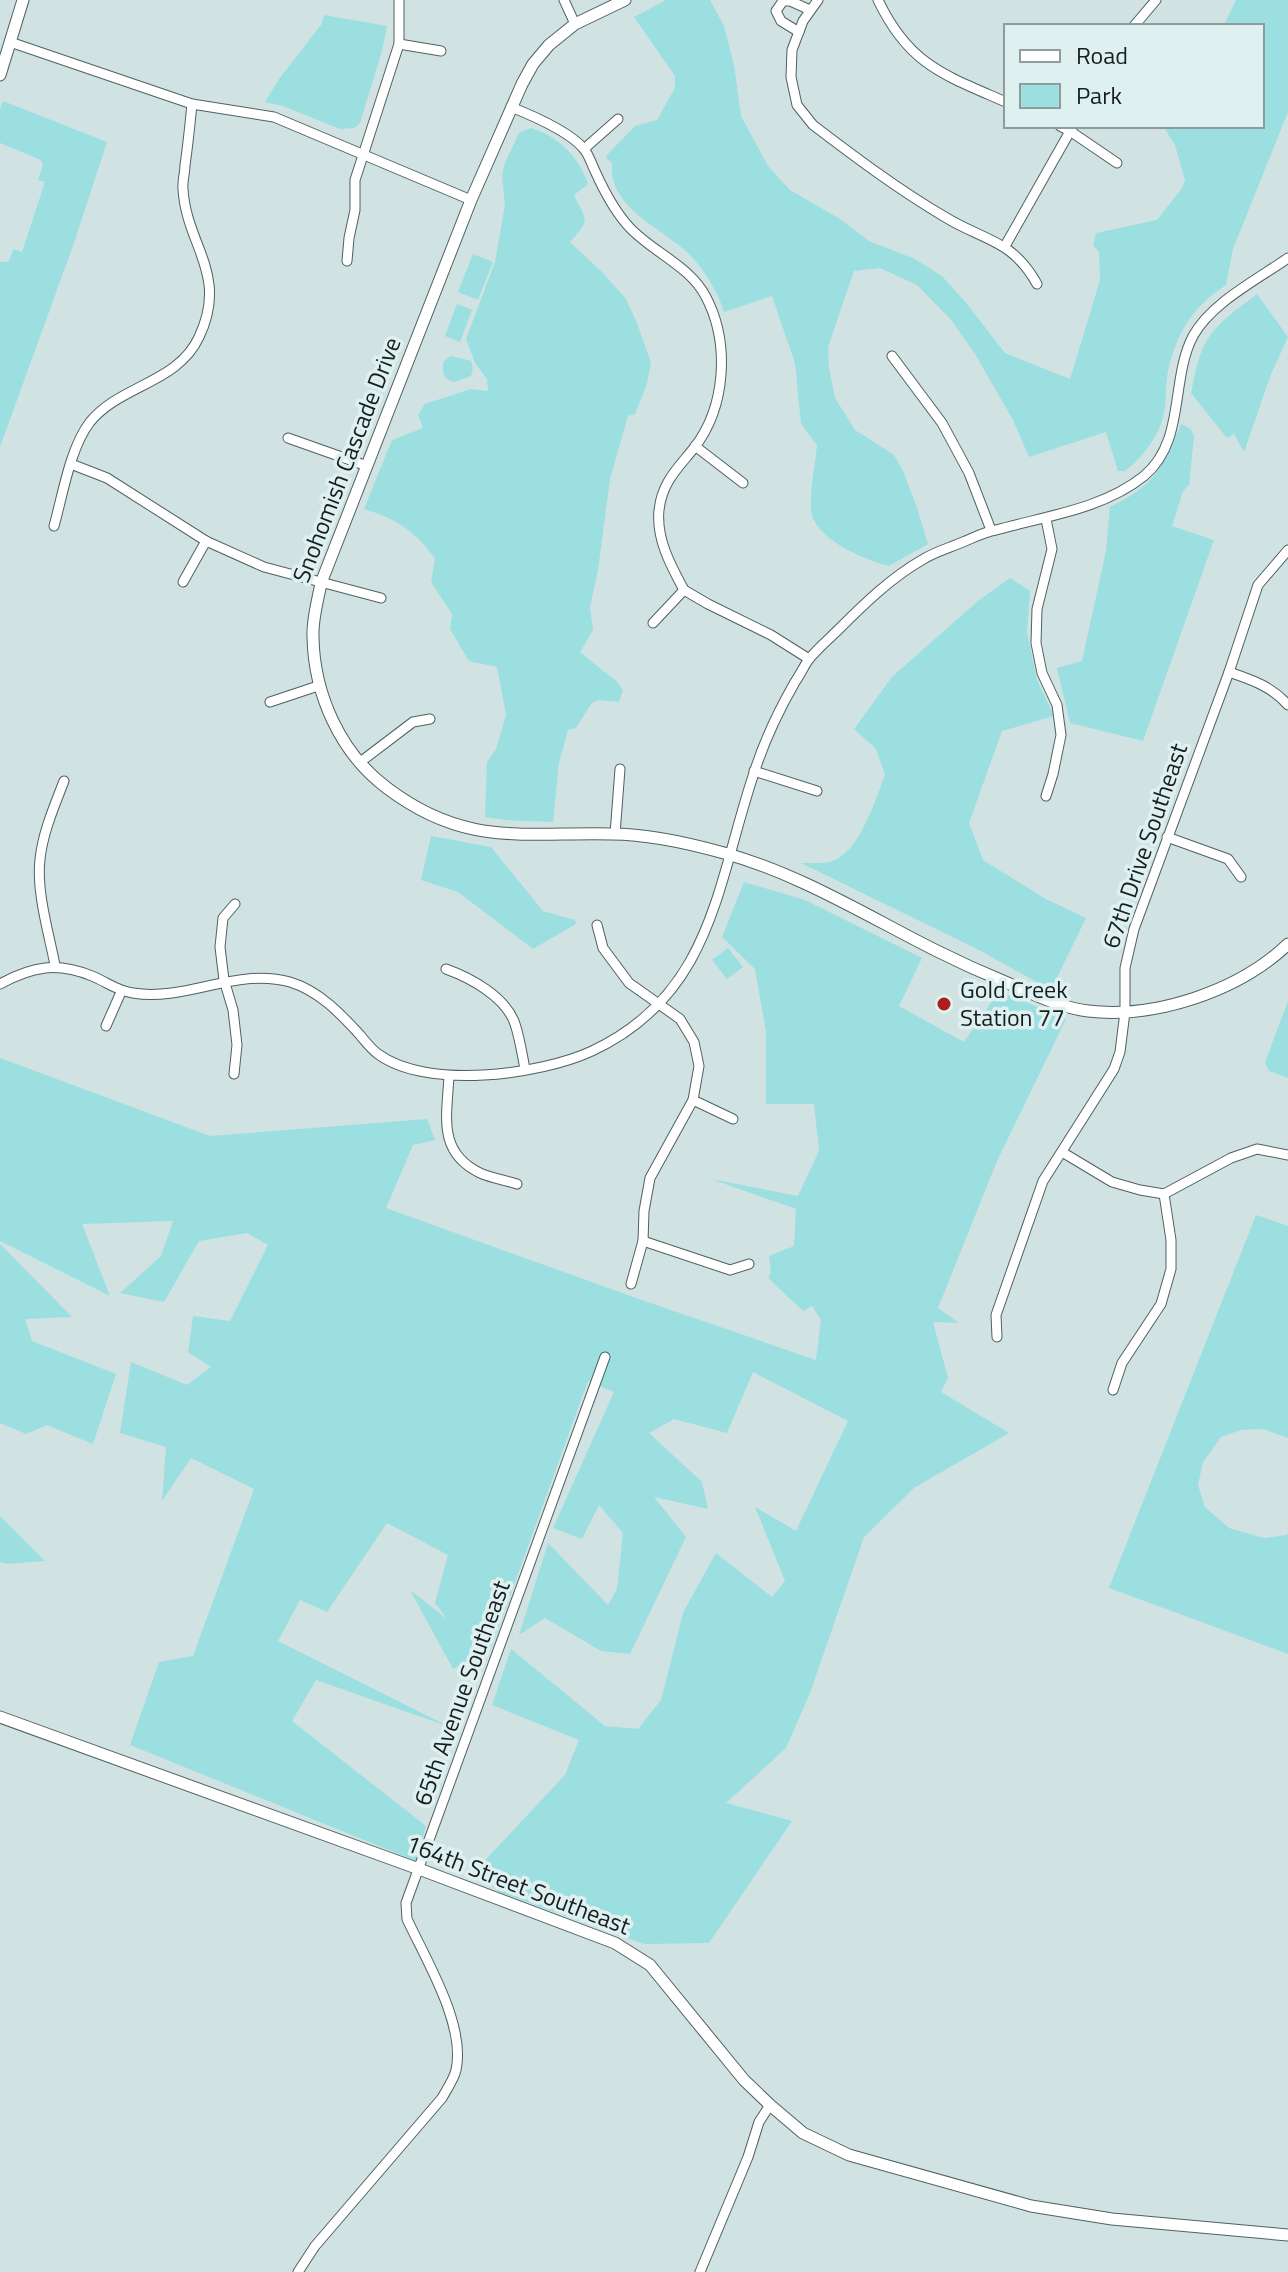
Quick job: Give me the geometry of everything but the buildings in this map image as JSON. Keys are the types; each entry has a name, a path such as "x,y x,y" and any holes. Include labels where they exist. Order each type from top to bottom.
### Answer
{"street":[{"path":"0,75 23,0"},
{"path":"347,261 355,210 355,180 399,44 399,0"},
{"path":"564,0 575,24"},
{"name":"Snohomish Cascade Drive","path":"625,0 575,24 549,45 533,64 471,200 321,583 312,635 318,686 330,717 359,763 417,810 461,827 514,834 615,834 681,842 731,855 815,886 945,956 1039,997 1086,1011 1125,1012 1184,1001 1228,986 1273,959 1288,944"},
{"path":"818,0 803,21 792,50 791,77 797,105 813,125 842,148 946,218 1005,246 1028,269 1037,284"},
{"path":"878,0 888,21 919,58 939,72 1004,101"},
{"path":"1136,24 1156,0"},
{"path":"799,32 787,26 776,11 783,1 810,10"},
{"path":"10,42 192,104 274,117 471,200"},
{"path":"399,44 441,51"},
{"path":"54,526 71,464 90,421 109,403 166,374 188,355 199,338 208,310 210,280 189,219 183,189 192,104"},
{"path":"511,107 544,121 584,149 608,198 630,228 690,275 706,296 723,355 718,395 711,417 695,446 677,465 666,483 659,510 660,534 684,590 771,635 809,659"},
{"path":"584,149 618,119"},
{"path":"1005,246 1071,128 1117,163"},
{"path":"0,984 24,973 55,965 93,976 121,992 149,996 174,994 224,980 256,978 290,982 324,998 377,1054 405,1068 449,1076 490,1075 525,1069 566,1061 596,1049 628,1030 659,1004 685,971 703,940 754,771 776,715 809,659 869,600 922,559 991,530 1046,519 1119,493 1148,473 1165,450 1178,403 1183,363 1194,334 1220,305 1288,258"},
{"path":"892,356 942,423 969,473 991,530"},
{"path":"288,438 367,466"},
{"path":"695,446 743,483"},
{"path":"71,464 107,478 206,541 264,567 381,598"},
{"path":"1046,519 1052,549 1037,609 1036,643 1042,673 1057,705 1061,735 1046,796"},
{"path":"183,582 206,541"},
{"name":"67th Drive Southeast","path":"997,1337 996,1315 1043,1181 1114,1069 1120,1052 1125,1012 1125,968 1131,942 1258,585 1288,550"},
{"path":"653,623 684,590"},
{"path":"1229,672 1263,684 1288,705"},
{"path":"270,702 318,686"},
{"path":"359,763 413,722 430,719"},
{"path":"615,834 620,769"},
{"path":"754,771 817,791"},
{"path":"55,965 39,862 45,831 64,781"},
{"path":"1167,837 1228,859 1241,877"},
{"path":"234,1074 237,1045 220,947 223,918 235,904"},
{"path":"597,925 603,948 629,983 680,1019 694,1042 699,1066 693,1100 650,1178 643,1241 631,1284"},
{"path":"446,969 469,977 497,998 514,1021 525,1069"},
{"path":"106,1026 121,992"},
{"path":"449,1076 446,1122 448,1140 458,1158 481,1173 517,1184"},
{"path":"693,1100 733,1119"},
{"path":"1062,1152 1112,1182 1164,1194 1231,1158 1257,1149 1288,1155"},
{"path":"1113,1390 1122,1363 1161,1304 1171,1269 1171,1240 1164,1194"},
{"path":"643,1241 730,1270 749,1264"},
{"name":"65th Avenue Southeast","path":"298,2272 315,2246 442,2098 456,2072 458,2040 450,2010 407,1919 406,1903 605,1357"},
{"name":"164th Street Southeast","path":"0,1717 615,1943 650,1965 744,2080 770,2105 803,2133 849,2155 1031,2206 1112,2219 1288,2235"},
{"path":"700,2272 748,2157 759,2122 770,2105"}],"green space":[{"path":"666,0 710,0 724,26 734,65 741,116 768,166 790,190 840,219 869,241 915,259 942,276 1005,353 1070,379 1100,280 1099,252 1093,245 1096,233 1157,220 1182,188 1185,180 1175,145 1164,128 1264,128 1264,24 1224,24 1236,0 1288,0 1288,112 1233,249 1226,285 1204,302 1181,332 1168,371 1162,421 1137,461 1125,471 1118,471 1106,432 1029,457 1013,420 952,321 917,285 880,268 854,271 828,347 835,398 855,430 894,455 916,505 928,544 889,566 854,553 830,538 814,520 811,509 817,445 801,424 795,363 772,296 724,312 714,289 695,260 638,215 618,192 613,179 612,163 606,158 607,155 635,126 657,120 675,88 675,76 634,17"},
{"path":"324,15 387,26 360,123 354,128 340,129 265,102 321,25"},
{"path":"3,101 107,142 0,447 0,262 8,262 14,249 22,252 45,182 38,180 43,165 41,160 0,143 0,109"},
{"path":"531,128 559,142 584,174 588,184 574,195 585,220 570,242 626,299 651,363 647,384 635,414 628,416 610,479 590,607 593,630 580,652 623,690 619,702 598,700 591,704 576,728 568,730 559,763 553,822 485,817 487,762 496,749 506,715 497,667 469,661 450,629 452,614 431,582 435,558 427,548 404,527 364,509 392,440 423,428 418,415 425,404 471,389 488,391 487,379 475,363 466,339 495,262 505,205 504,165 519,133"},
{"path":"473,254 493,262 478,300 458,292"},
{"path":"1257,294 1288,337 1271,374 1244,452 1234,434 1227,438 1191,393 1200,357 1209,337 1225,319"},
{"path":"457,304 472,310 460,342 445,336"},
{"path":"451,356 471,361 471,376 454,382 445,378 443,365"},
{"path":"1181,424 1191,429 1194,437 1189,485 1183,491 1172,526 1214,540 1143,741 1070,723 1057,668 1082,661 1106,551 1110,507 1137,491 1155,474"},
{"path":"1010,578 1030,591 1027,632 1037,680 1054,716 1002,731 969,823 983,860 1046,899 1086,918 1051,990 977,949 801,863 829,862 842,856 865,824 885,775 876,749 854,729 892,677 979,600"},
{"path":"431,836 491,847 543,911 575,920 576,924 533,949 458,892 421,880"},
{"path":"744,882 805,900 922,958 899,1006 964,1042 999,991 1066,1019 997,1161 938,1308 959,1323 933,1322 948,1378 941,1392 1009,1433 914,1488 864,1537 810,1693 786,1748 726,1803 792,1821 709,1943 644,1944 499,1892 476,1870 565,1775 579,1740 492,1705 511,1649 605,1726 638,1729 661,1700 683,1613 716,1553 772,1597 785,1581 755,1507 796,1531 848,1421 753,1372 727,1433 674,1419 649,1433 702,1482 708,1509 654,1497 686,1537 630,1654 601,1651 545,1618 519,1635 548,1543 608,1605 617,1589 623,1533 599,1505 582,1539 553,1528 614,1392 588,1381 490,1651 453,1669 410,1590 447,1619 435,1603 448,1555 387,1523 327,1612 300,1600 278,1641 450,1727 316,1680 292,1721 426,1826 416,1861 130,1745 159,1662 193,1656 254,1489 191,1458 162,1501 166,1447 120,1433 131,1362 187,1385 211,1367 188,1352 193,1316 230,1321 268,1245 247,1233 199,1241 164,1302 120,1293 161,1256 173,1221 82,1224 110,1296 0,1241 0,1058 210,1136 427,1119 435,1140 413,1145 386,1208 816,1360 821,1320 812,1306 803,1311 768,1278 771,1273 769,1256 794,1246 796,1209 711,1179 798,1196 819,1151 814,1104 766,1104 766,1032 755,969 722,937"},
{"path":"728,948 743,967 727,979 712,960"},
{"path":"1288,1001 1288,1078 1269,1071 1265,1062"},
{"path":"1256,1215 1288,1226 1288,1438 1263,1429 1241,1430 1221,1437 1203,1462 1198,1485 1205,1507 1229,1528 1264,1538 1288,1533 1288,1654 1109,1588"},
{"path":"0,1244 72,1317 25,1319 32,1341 116,1374 93,1444 47,1425 26,1434 0,1423"},
{"path":"0,1516 45,1561 0,1562"}],"place":[{"name":"Gold Creek Station 77","path":"944,1004"}]}
